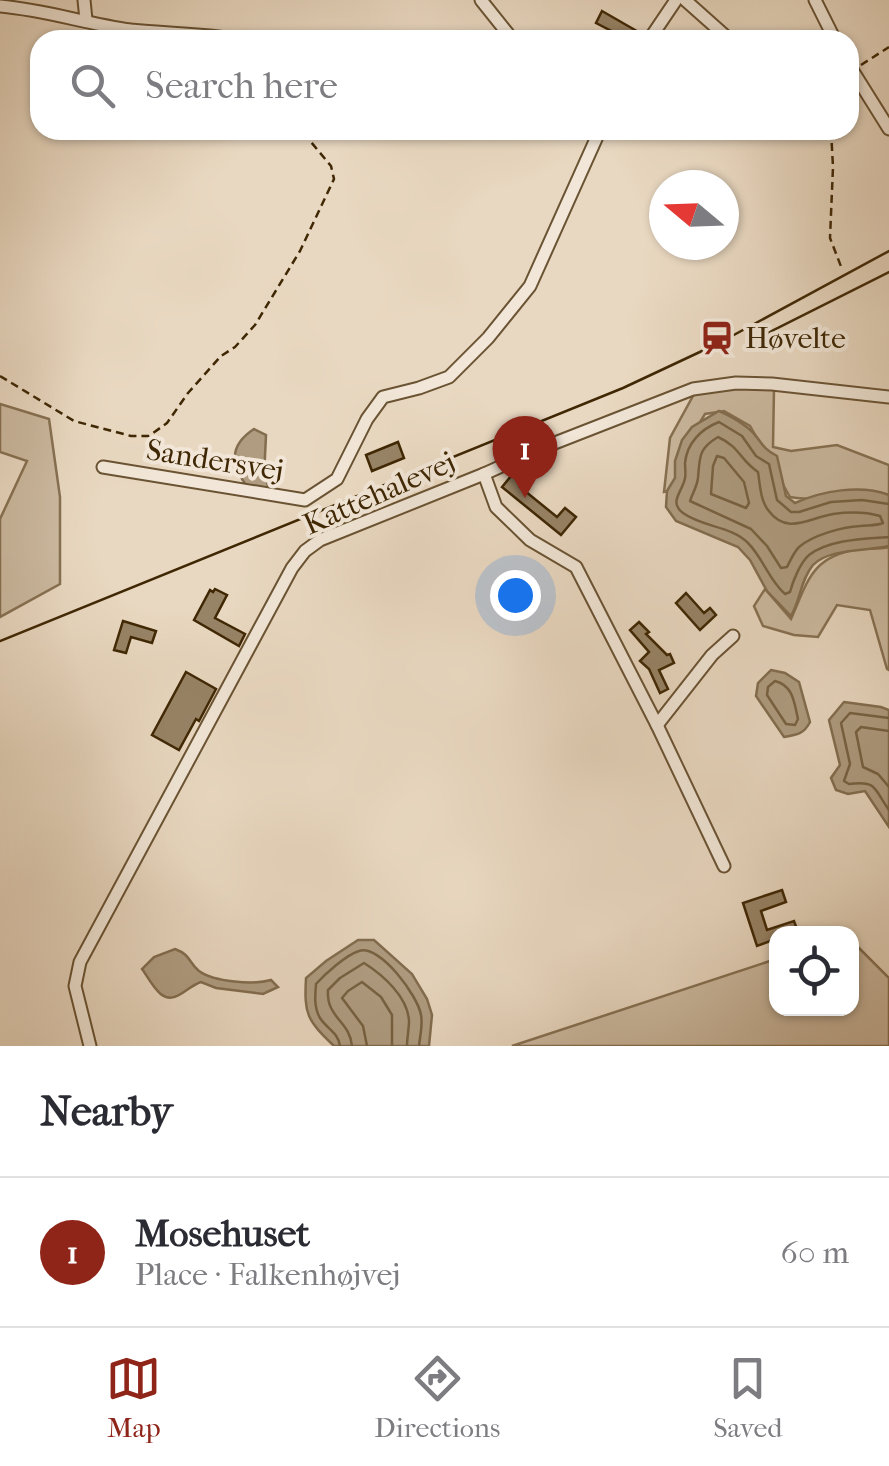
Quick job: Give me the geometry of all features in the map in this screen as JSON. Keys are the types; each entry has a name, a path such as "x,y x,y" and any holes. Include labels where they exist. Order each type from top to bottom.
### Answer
{"street":[{"path":"84,0 86,20"},
{"path":"481,0 505,30"},
{"path":"656,30 676,0"},
{"path":"685,0 719,30"},
{"path":"816,0 830,30"},
{"path":"0,6 130,30"},
{"path":"859,83 889,129"},
{"name":"Sandersvej","path":"102,467 305,500 337,478 366,419 382,397 449,378 530,286 596,140"},
{"name":"Kattehalevej","path":"90,1046 75,986 80,962 292,568 305,551 320,540 693,390 736,383 772,384 889,397"},
{"path":"484,474 496,506 530,540 576,567 724,866"},
{"path":"657,725 712,655 734,636"}],"path":[{"path":"859,64 889,48"},
{"path":"0,376 74,422 131,436 149,436 167,422 188,392 255,325 300,251 334,180 331,166 309,140"},
{"path":"831,140 830,238 842,269"}],"shaded area":[{"path":"699,385 774,389 773,447 791,451 837,445 889,465 889,495 862,491 790,497 750,426 724,411 705,414 677,460 677,489 664,492 670,438"},
{"path":"0,404 49,419 60,497 60,584 0,617 0,519 27,461 0,452"},
{"path":"889,547 889,670 870,610 837,605 818,637 763,626 754,606 765,589 791,619 807,582 830,558 858,549"},
{"path":"859,948 889,978 889,1046 512,1046 769,961 769,1016 859,1016"}],"water":[{"path":"719,411 748,428 777,456 786,496 795,503 841,490 889,495 889,546 839,553 813,565 791,616 767,591 738,547 676,521 666,507 682,440 692,427"},
{"path":"254,429 266,435 266,490 248,488 236,464 236,449"},
{"path":"771,670 799,682 810,722 800,733 784,737 756,696 758,683"},
{"path":"844,702 889,710 889,827 865,791 848,794 836,790 831,778 840,765 829,720"},
{"path":"358,940 374,940 412,974 432,1015 429,1046 334,1046 313,1023 307,1009 306,978"},
{"path":"175,949 195,968 214,978 234,982 271,980 278,987 263,994 216,988 201,982 173,998 167,997 157,991 142,969 154,957"}],"building":[{"path":"602,11 635,30 610,30 596,23"},
{"path":"398,442 404,458 372,471 366,455"},
{"path":"520,468 529,474 520,487 557,517 565,508 576,517 561,535 502,487"},
{"path":"210,590 227,595 215,618 245,634 239,646 194,620"},
{"path":"686,593 704,613 710,608 716,615 700,630 676,603"},
{"path":"123,621 156,631 152,643 131,637 126,653 114,650"},
{"path":"639,622 674,663 659,670 668,689 660,693 649,669 640,661 649,652 630,630"},
{"path":"186,672 216,689 179,750 152,735"},
{"path":"782,890 786,902 761,911 769,929 769,942 757,946 743,903"}],"tram line":[{"path":"0,641 623,388 719,343 889,251"},
{"path":"754,340 889,272"}],"place":[{"name":"Høvelte","path":"717,338"},
{"name":"Mosehuset","path":"525,498"}]}
